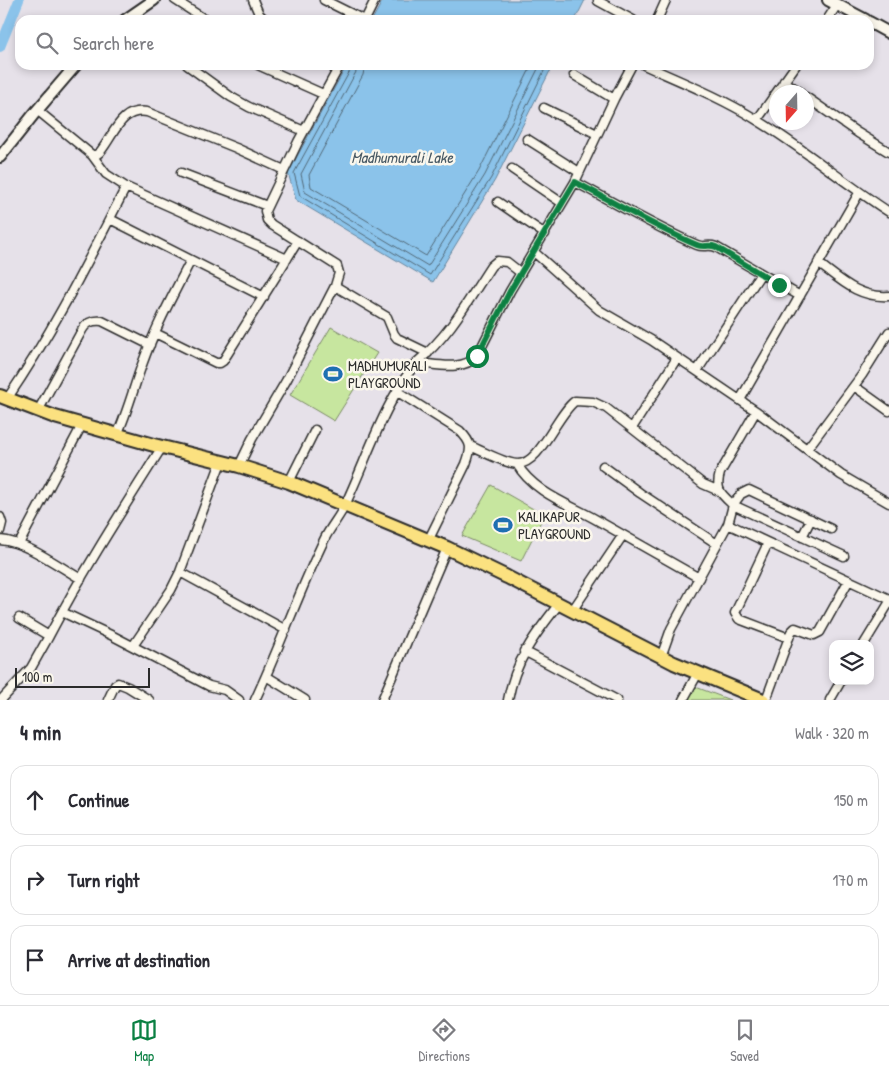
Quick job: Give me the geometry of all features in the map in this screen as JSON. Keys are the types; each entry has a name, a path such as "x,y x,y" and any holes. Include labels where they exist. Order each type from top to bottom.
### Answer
{"main road":[{"path":"4,398 82,425 239,466 290,482 447,548 661,656 765,700"}],"street":[{"path":"134,15 154,0"},
{"path":"175,0 198,15"},
{"path":"253,0 260,15"},
{"path":"324,0 354,15"},
{"path":"367,15 375,0"},
{"path":"659,15 666,0"},
{"path":"598,2 623,15"},
{"path":"828,15 832,3 855,15"},
{"path":"874,25 889,33"},
{"path":"0,157 72,70"},
{"path":"194,70 248,107 304,131"},
{"path":"269,70 323,94"},
{"path":"239,466 256,432 286,381 335,286 339,274 337,266 267,220 265,211 284,170 337,70"},
{"path":"416,363 459,366 471,363 477,356 521,273 575,182 629,70"},
{"path":"656,70 702,90 757,120 859,193 889,212"},
{"path":"757,120 792,70"},
{"path":"574,75 614,99"},
{"path":"784,81 790,85"},
{"path":"814,103 889,152"},
{"path":"544,108 597,134"},
{"path":"37,110 92,155 106,174 126,187 287,259"},
{"path":"92,155 100,152 128,114 132,111 140,111 147,112 236,148 284,170"},
{"path":"527,139 580,172"},
{"path":"512,169 562,203"},
{"path":"181,173 267,206"},
{"path":"575,182 697,245 716,247 800,296"},
{"path":"4,398 45,340 126,187"},
{"path":"740,400 859,193"},
{"path":"498,202 545,234"},
{"path":"110,219 264,297"},
{"path":"155,333 216,363 220,363 241,335 298,241"},
{"path":"534,252 599,310 677,358 740,400 841,475 889,502"},
{"path":"117,435 161,317 191,260"},
{"path":"255,700 325,537 346,505 361,468 398,392 416,363 449,331 491,266 497,260 507,262 521,273"},
{"path":"818,263 857,291 871,296 889,296"},
{"path":"697,371 760,274"},
{"path":"335,286 387,317 397,338 428,353"},
{"path":"38,411 80,332 88,323 102,321 150,345"},
{"path":"807,449 854,386 889,332"},
{"path":"632,428 677,358"},
{"path":"854,386 889,411"},
{"path":"398,392 460,431 468,438 470,446 470,454 466,464 428,541"},
{"path":"470,446 517,464 525,463 532,460 562,414 575,401 593,402 606,408 703,484 719,491 733,505 844,556"},
{"path":"719,491 718,481 720,473 756,411"},
{"path":"19,544 82,425"},
{"path":"290,482 316,430"},
{"path":"2,700 30,668 81,579 162,447"},
{"path":"133,646 171,590 180,572 221,462"},
{"path":"517,464 522,473 531,481 558,499 699,578"},
{"path":"603,466 717,544"},
{"path":"661,656 671,629 728,524 733,505 741,494 749,490 830,529"},
{"path":"0,517 2,523 0,531"},
{"path":"802,537 811,520"},
{"path":"728,524 889,599"},
{"path":"572,611 622,535"},
{"path":"0,540 19,544 81,579"},
{"path":"768,543 735,614 739,619 789,638"},
{"path":"382,700 447,548"},
{"path":"180,572 286,630"},
{"path":"765,700 791,632 795,628 814,635 820,632 849,580"},
{"path":"508,700 510,689 524,651 536,632 559,604"},
{"path":"866,640 889,604"},
{"path":"62,612 133,646 209,686 225,690 239,700"},
{"path":"19,618 49,636"},
{"path":"524,651 617,700"},
{"path":"683,700 698,673"},
{"path":"266,676 305,700"},
{"path":"108,700 115,685 118,683 149,700"},
{"path":"830,700 839,685"}],"green space":[{"name":"MADHUMURALI PLAYGROUND","path":"331,327 377,353 334,421 290,395"},
{"name":"KALIKAPUR PLAYGROUND","path":"491,485 544,515 521,561 462,536"},
{"path":"693,686 730,700 687,700"}],"water":[{"path":"383,0 585,0 578,15 375,15"},
{"name":"Madhumurali Lake","path":"344,70 550,70 495,180 433,282 296,200 288,173"}],"waterway":[{"path":"0,47 19,0"}],"place":[{"name":"MADHUMURALI PLAYGROUND","path":"333,374"},
{"name":"KALIKAPUR PLAYGROUND","path":"503,525"}],"route":[{"path":"477,356 510,291 575,182 697,245 716,247 779,285"}]}
